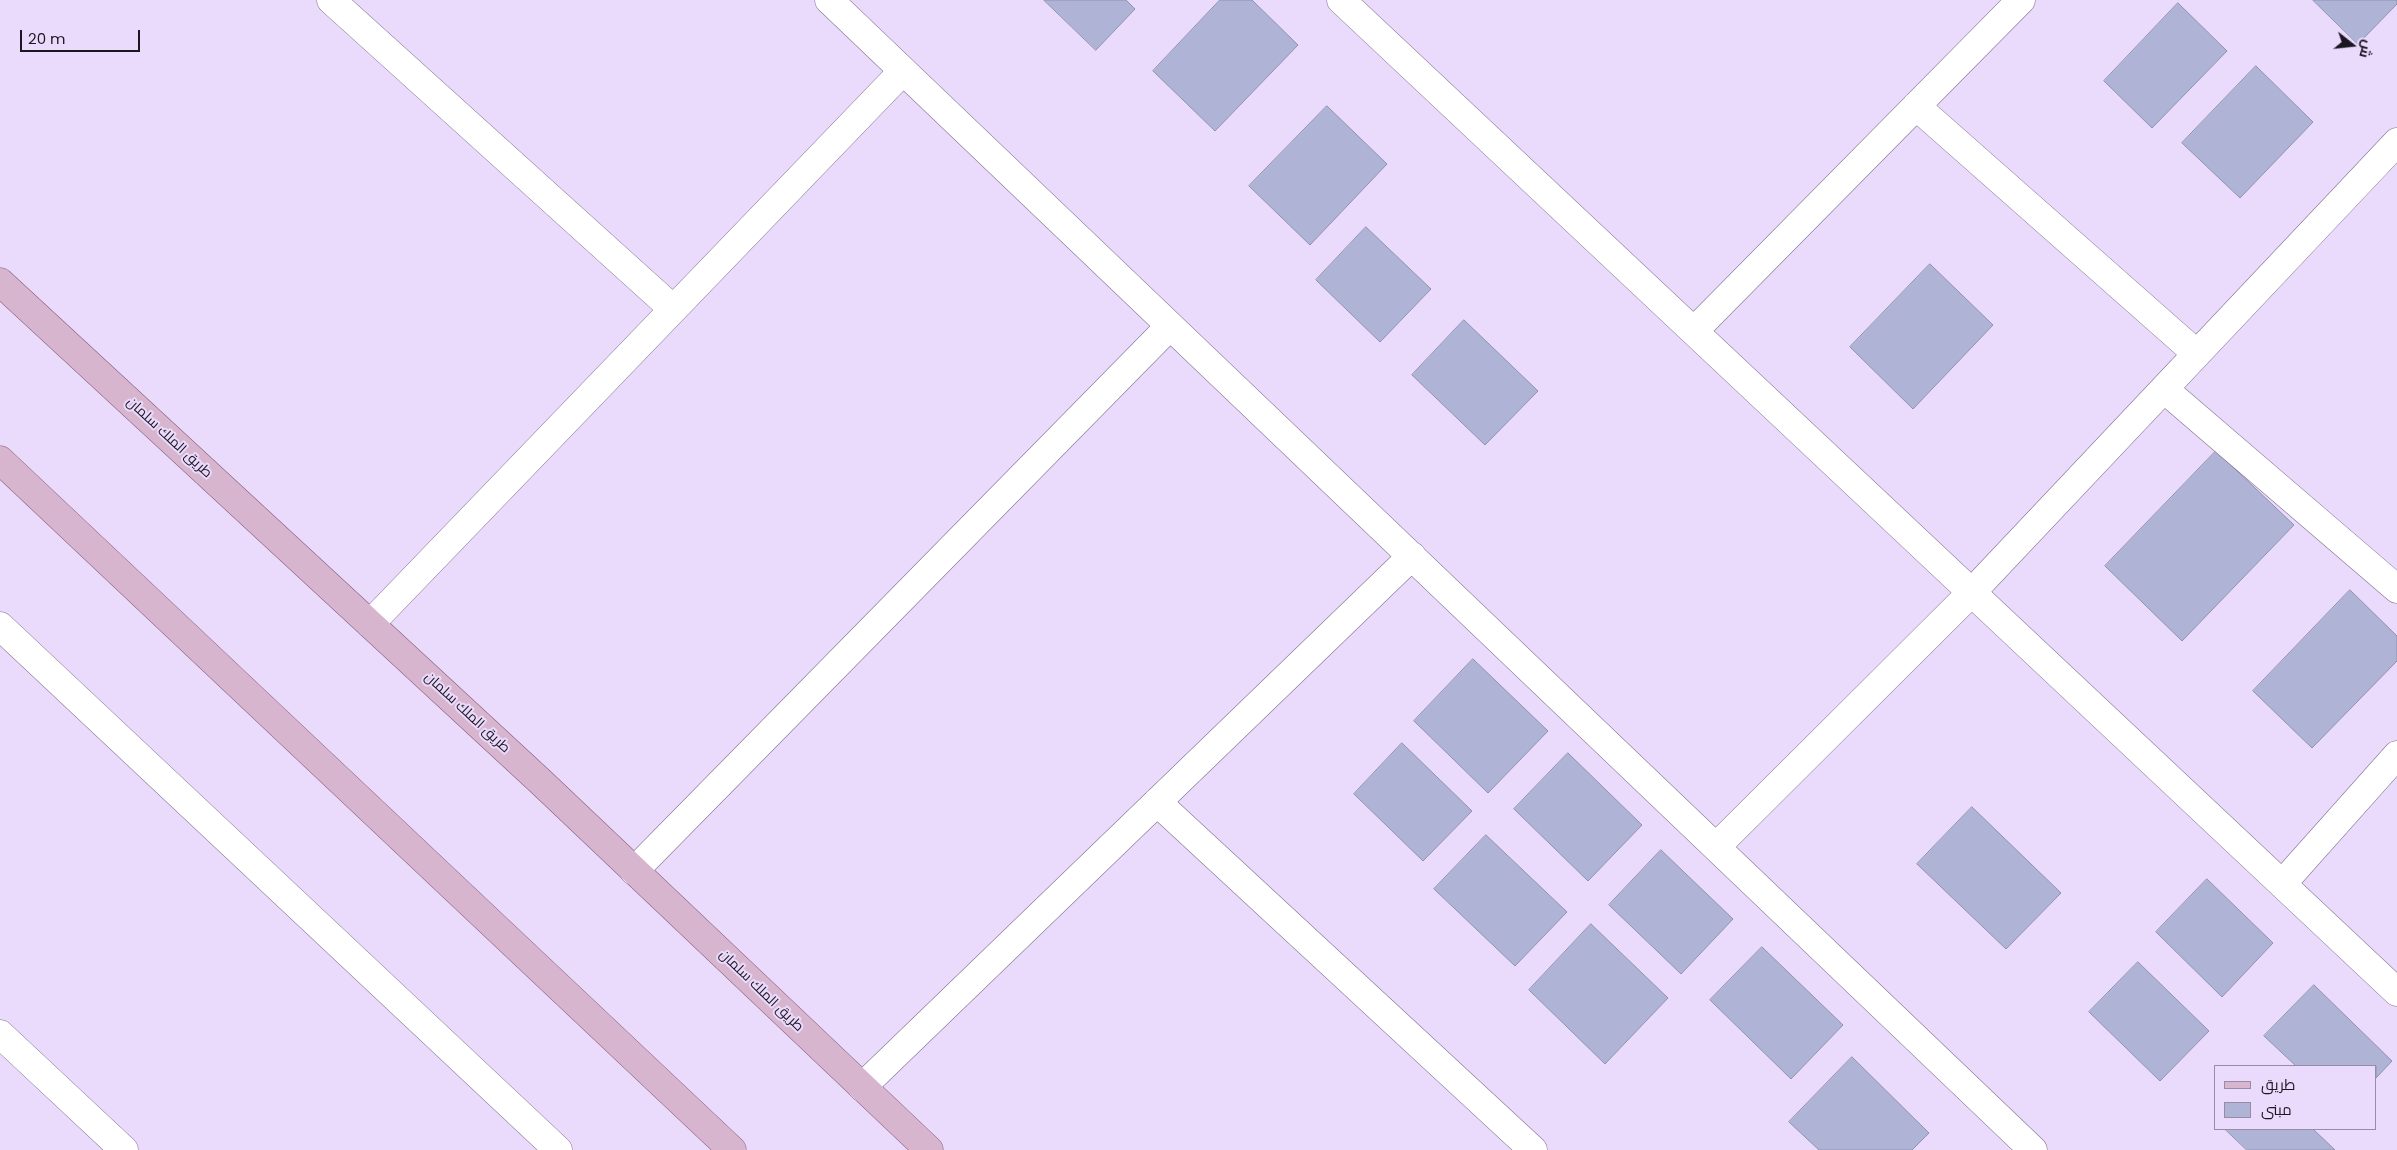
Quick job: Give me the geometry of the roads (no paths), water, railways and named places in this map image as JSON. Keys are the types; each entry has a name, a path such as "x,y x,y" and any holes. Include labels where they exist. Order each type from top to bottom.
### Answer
{"main road":[{"name":"طريق الملك سلمان","path":"0,282 370,624 929,1150"},
{"path":"0,460 732,1150"}],"street":[{"path":"331,0 673,309"},
{"path":"828,0 1716,847 2024,1147"},
{"path":"1340,0 2397,992"},
{"path":"1694,331 2021,0"},
{"path":"370,624 903,71"},
{"path":"1916,106 2197,354"},
{"path":"1716,847 1972,592 2397,142"},
{"path":"634,871 1170,326"},
{"path":"2164,389 2397,589"},
{"path":"862,1087 1412,556"},
{"path":"0,626 558,1150"},
{"path":"2282,884 2397,755"},
{"path":"1157,802 1533,1150"},
{"path":"0,1034 124,1150"}]}
